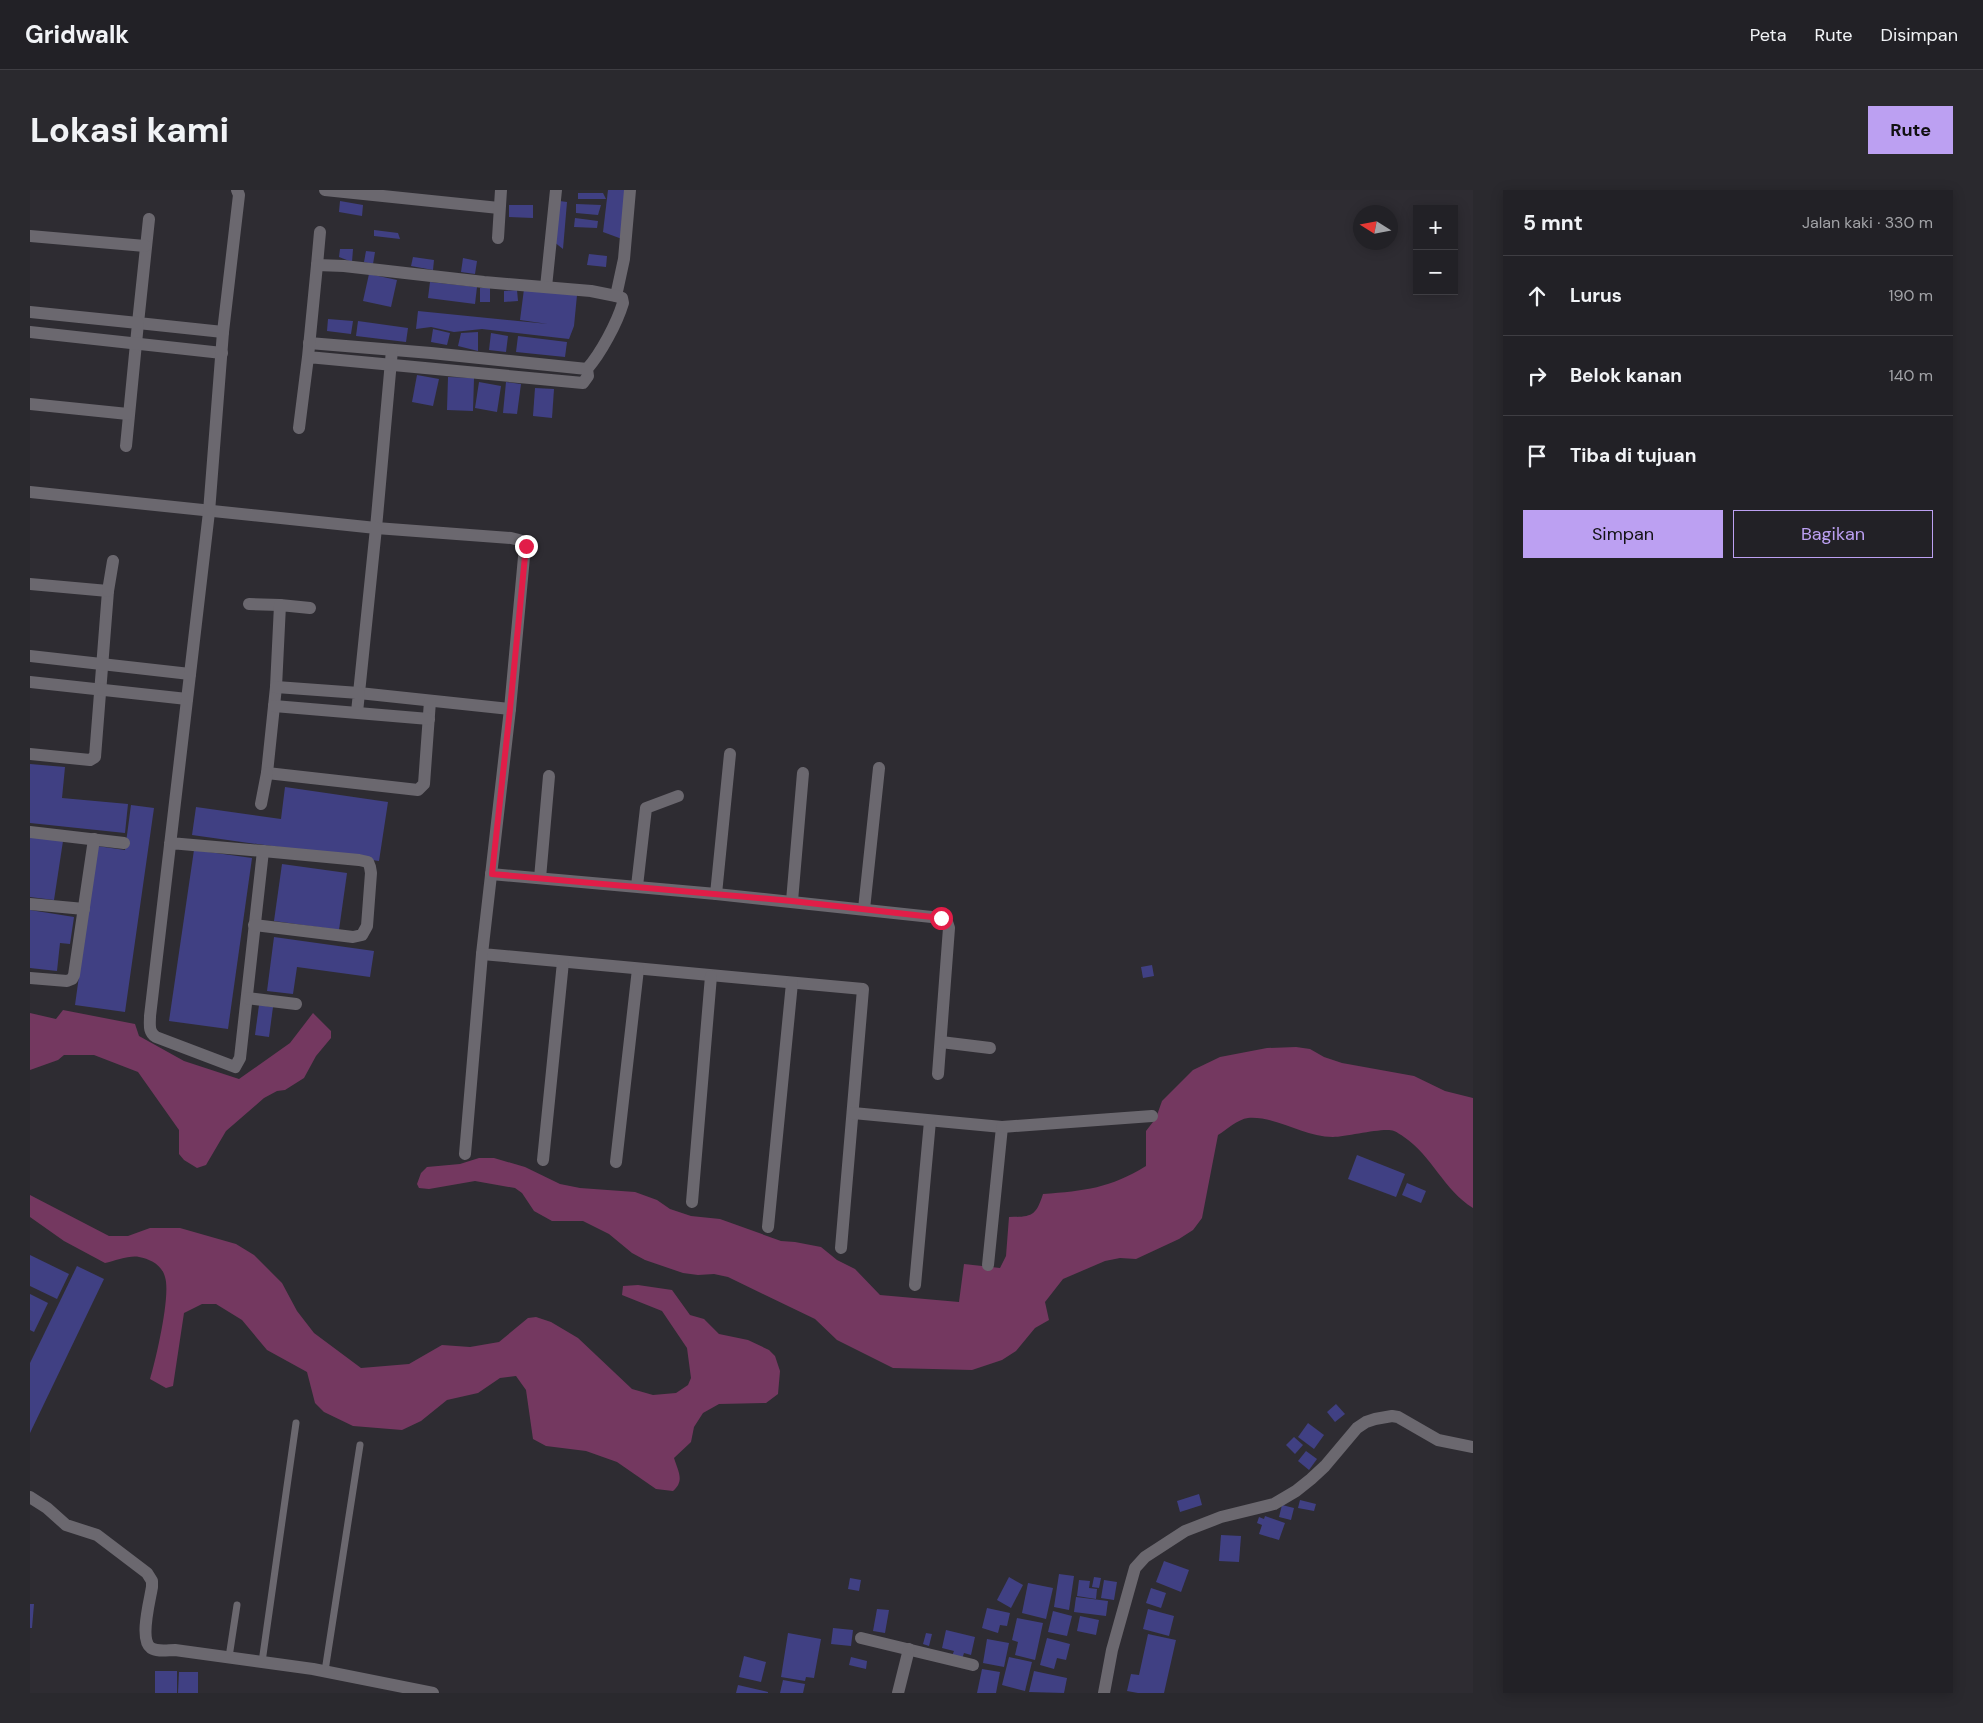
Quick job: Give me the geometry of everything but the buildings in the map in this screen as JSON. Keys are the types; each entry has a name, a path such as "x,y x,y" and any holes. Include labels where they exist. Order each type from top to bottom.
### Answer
{"street":[{"path":"327,190 499,208"},
{"path":"498,238 501,190"},
{"path":"546,287 556,190"},
{"path":"616,296 624,259 630,190"},
{"path":"240,192 223,332 209,512 150,1016 152,1035 235,1067 240,1058 263,852"},
{"path":"126,446 149,219"},
{"path":"298,428 308,357 320,232"},
{"path":"30,236 145,246"},
{"path":"308,357 583,383 588,376 587,369 594,361 607,338 622,307 622,298 616,296 344,266 317,265"},
{"path":"30,312 223,332"},
{"path":"30,332 222,353"},
{"path":"309,343 587,369"},
{"path":"357,712 392,350"},
{"path":"30,404 128,414"},
{"path":"30,492 376,528 511,538 520,540 526,546 510,709 482,954 465,1154"},
{"path":"30,754 90,760 95,757 108,592 113,561"},
{"path":"30,584 108,592"},
{"path":"249,604 310,608"},
{"path":"261,804 267,773 276,687 280,605"},
{"path":"30,656 190,674"},
{"path":"30,682 187,699"},
{"path":"276,687 359,693 510,709"},
{"path":"267,773 418,790 424,784 430,701"},
{"path":"274,706 429,719"},
{"path":"716,894 730,754"},
{"path":"864,909 879,768"},
{"path":"792,901 803,773"},
{"path":"540,878 549,776"},
{"path":"637,886 646,808 678,796"},
{"path":"30,832 124,843"},
{"path":"30,978 67,981 72,979 94,839"},
{"path":"170,843 368,862 371,873 367,926 362,935 353,937 254,925"},
{"path":"492,874 792,901 941,918 947,922 949,928 938,1074"},
{"path":"30,904 84,909"},
{"path":"482,954 863,989 842,1248"},
{"path":"543,1160 563,962"},
{"path":"616,1162 638,969"},
{"path":"692,1202 711,976"},
{"path":"768,1227 792,983"},
{"path":"247,998 296,1004"},
{"path":"941,1042 990,1048"},
{"path":"853,1113 1002,1128 1152,1116"},
{"path":"915,1285 930,1121"},
{"path":"988,1264 1002,1128"},
{"path":"1104,1693 1112,1650 1135,1568 1155,1550 1185,1531 1221,1517 1274,1504 1296,1491 1325,1466 1357,1428 1366,1422 1384,1417 1398,1417 1438,1440 1473,1447"},
{"path":"30,1497 47,1508 66,1525 97,1536 147,1573 152,1587 145,1633 146,1641 154,1650 175,1650 230,1657 325,1672 434,1693"},
{"path":"861,1638 973,1665"},
{"path":"898,1693 910,1649"}],"lane":[{"path":"262,1662 296,1423"},
{"path":"325,1672 360,1445"},
{"path":"230,1657 237,1605"}],"shaded area":[{"path":"63,1010 135,1024 139,1036 184,1061 239,1079 290,1043 313,1013 331,1031 331,1038 316,1056 304,1078 285,1090 277,1091 264,1098 226,1131 206,1165 197,1168 184,1160 179,1154 179,1130 138,1072 94,1055 64,1055 58,1060 30,1070 30,1013 56,1019"},
{"path":"1296,1047 1310,1049 1324,1057 1342,1063 1414,1076 1445,1091 1473,1098 1473,1208 1454,1192 1414,1145 1394,1131 1382,1130 1333,1137 1311,1134 1269,1120 1259,1118 1244,1119 1236,1122 1218,1135 1202,1218 1193,1230 1179,1239 1136,1259 1120,1258 1105,1261 1063,1279 1045,1302 1049,1320 1035,1328 1016,1351 1002,1360 972,1370 893,1368 837,1340 815,1319 728,1277 714,1274 698,1275 683,1273 645,1260 632,1253 609,1234 583,1221 552,1221 534,1211 522,1193 515,1188 475,1181 429,1189 419,1188 417,1184 421,1173 427,1167 460,1164 479,1158 494,1158 525,1167 560,1184 580,1188 635,1192 657,1200 670,1209 691,1216 720,1219 781,1241 821,1247 837,1260 855,1269 880,1295 959,1302 964,1264 1000,1268 1006,1256 1009,1217 1032,1214 1038,1207 1043,1194 1085,1190 1109,1184 1146,1166 1146,1131 1156,1118 1162,1101 1193,1070 1220,1057 1267,1048"},
{"path":"30,1195 109,1236 128,1236 150,1228 180,1228 236,1244 254,1255 282,1283 297,1311 314,1333 361,1368 409,1364 442,1345 470,1347 499,1342 528,1318 536,1317 551,1322 578,1338 632,1389 653,1395 676,1393 688,1385 691,1378 687,1348 662,1311 622,1295 623,1286 638,1285 672,1290 690,1315 704,1319 719,1334 748,1340 769,1350 775,1356 780,1371 778,1394 766,1403 719,1404 703,1413 694,1427 691,1442 674,1458 680,1480 673,1491 656,1489 617,1462 586,1451 546,1446 533,1439 526,1390 516,1376 500,1378 478,1393 447,1400 421,1421 402,1430 353,1426 324,1412 315,1403 307,1372 267,1350 242,1320 216,1304 202,1304 184,1313 173,1386 166,1388 150,1379 159,1343 166,1298 165,1277 161,1269 151,1261 135,1257 127,1257 105,1263 64,1241 30,1217"}],"route":[{"path":"526,546 492,874 792,901 941,918"}]}
